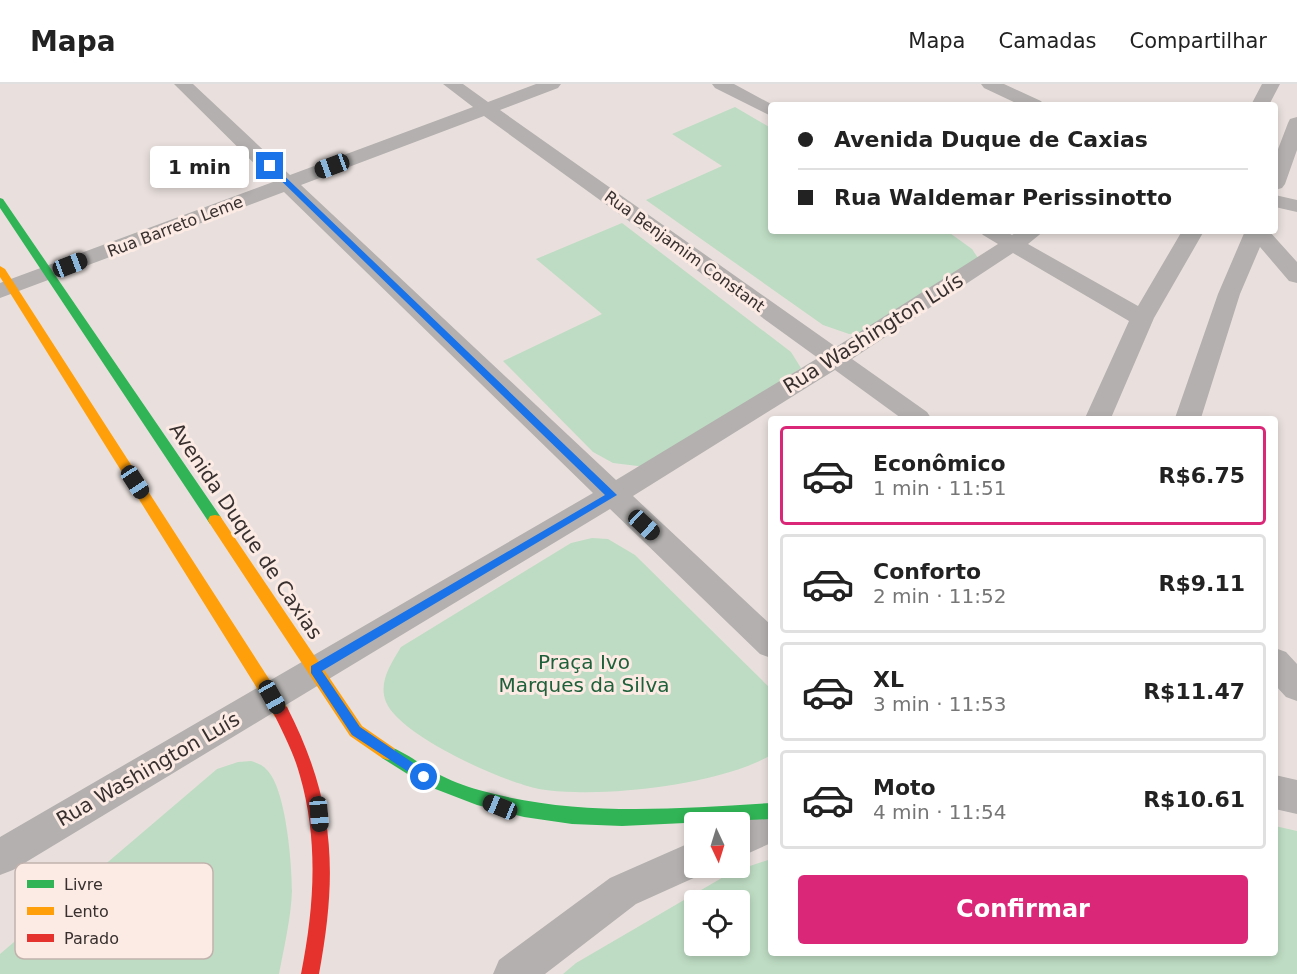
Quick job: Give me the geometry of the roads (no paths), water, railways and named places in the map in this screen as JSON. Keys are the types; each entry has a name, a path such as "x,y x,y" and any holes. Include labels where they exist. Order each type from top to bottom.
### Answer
{"street":[{"path":"183,84 768,642"},
{"name":"Rua Benjamim Constant","path":"452,84 915,416"},
{"name":"Rua Barreto Leme","path":"6,289 552,84"},
{"path":"721,84 768,109"},
{"path":"990,84 1029,102"},
{"path":"1278,176 1297,123"},
{"name":"Avenida Duque de Caxias","path":"0,201 356,731 424,777 500,807 569,818 622,819 768,811"},
{"path":"1278,202 1297,206"},
{"path":"1099,416 1142,318 1191,234"},
{"path":"1189,416 1229,294 1256,234"},
{"path":"1260,234 1296,274"},
{"path":"1012,235 1142,318"},
{"name":"Rua Washington Luís","path":"0,857 612,495 835,359 1012,235"},
{"path":"1242,263 1296,274"},
{"path":"0,270 6,289 272,697 302,752 319,814 324,872 318,942 310,974"},
{"path":"1278,665 1297,687"},
{"path":"1278,793 1297,797"},
{"path":"750,834 768,826"},
{"path":"513,974 623,891 684,864"}],"park label":[{"name":"Praça Ivo Marques da Silva","path":"584,674"}]}
